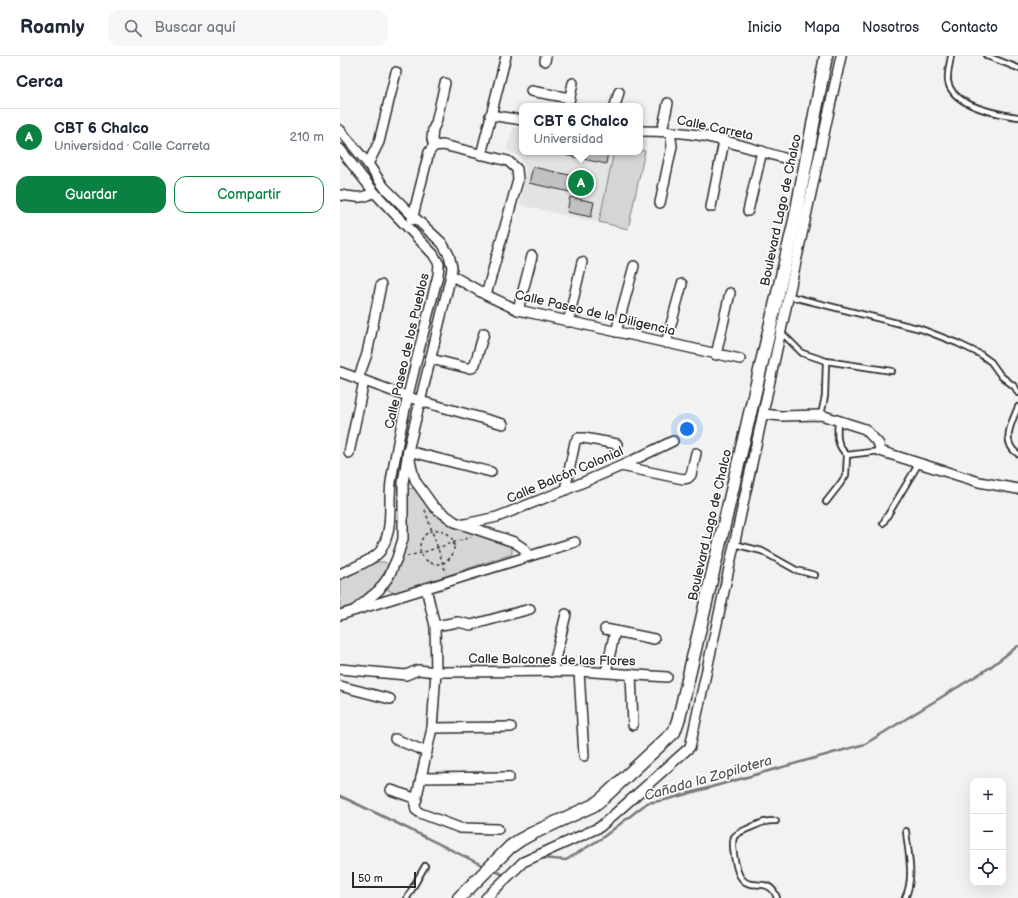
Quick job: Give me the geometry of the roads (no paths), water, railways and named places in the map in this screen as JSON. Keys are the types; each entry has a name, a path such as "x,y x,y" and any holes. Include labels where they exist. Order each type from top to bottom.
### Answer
{"main road":[{"name":"Boulevard Lago de Chalco","path":"459,898 510,847 530,834 594,805 674,732 683,702 796,220 826,56"}],"street":[{"path":"481,154 506,56"},
{"path":"486,898 523,862 600,827 690,747 841,56"},
{"path":"368,164 379,142 396,72"},
{"path":"434,146 432,139 433,129 436,123 445,83"},
{"path":"532,91 569,102 573,83"},
{"path":"616,103 619,92"},
{"path":"660,203 672,146 666,131 668,103"},
{"path":"490,115 519,120"},
{"name":"Calle Paseo de los Pueblos","path":"340,130 368,164 384,187 442,244 449,255 452,267 408,452 403,483 403,539 398,558 389,576 379,590 355,610"},
{"name":"Calle Carreta","path":"643,131 666,131 699,135 784,158"},
{"path":"711,207 724,141"},
{"path":"409,229 429,152 434,146 442,145 508,161 517,170 518,180 486,295"},
{"name":"Calle Paseo de los Pueblos","path":"340,149 374,192 433,254 438,264 438,275 408,397 391,483 390,528 381,551"},
{"path":"748,211 762,151"},
{"path":"340,195 360,198 374,192"},
{"path":"518,310 532,256"},
{"path":"568,322 582,262"},
{"path":"616,332 634,266"},
{"name":"Calle Paseo de la Diligencia","path":"451,275 486,295 518,310 716,355 740,359"},
{"path":"666,343 682,284"},
{"path":"349,453 361,380 381,285"},
{"path":"716,355 730,293"},
{"path":"431,359 472,368 475,364 484,333"},
{"path":"340,372 420,401 503,424"},
{"path":"763,414 781,416 822,416 865,429 879,444 880,452 979,482 1018,489"},
{"path":"565,490 575,442 578,438 617,444"},
{"name":"Calle Balcón Colonial","path":"465,524 497,517 565,490 621,466 673,441"},
{"path":"491,472 408,452 416,482 434,507 455,522 465,524 514,542 523,548 529,556"},
{"path":"621,466 683,479 688,478 691,475 696,453"},
{"path":"391,483 416,482"},
{"path":"340,615 575,542"},
{"path":"340,574 373,557 381,551 398,558"},
{"path":"426,588 435,626 436,672 432,728 415,805 416,810 420,813 460,828 498,829"},
{"path":"435,626 458,622 471,625 530,608"},
{"path":"552,672 566,614"},
{"path":"605,629 654,639"},
{"path":"606,672 615,631"},
{"name":"Calle Balcones de las Flores","path":"340,669 406,675 418,670 436,672 579,671 667,677"},
{"path":"579,671 584,756"},
{"path":"631,674 633,725"},
{"path":"340,686 390,699"},
{"path":"432,728 511,727"},
{"path":"395,739 427,752"},
{"path":"421,778 509,777"},
{"path":"391,790 417,799"}],"lane":[{"path":"952,56 948,80 952,92 961,100 980,108 1018,117"},
{"path":"987,56 1018,68"},
{"path":"789,296 921,329 957,343 980,354 991,362 1018,392"},
{"path":"781,332 802,354 826,361 892,371"},
{"path":"822,416 825,396 826,361"},
{"path":"1018,407 1008,434 1009,443 1018,454"},
{"path":"838,421 837,440 841,450 847,455 880,452"},
{"path":"826,502 846,474 847,455"},
{"path":"883,523 919,463"},
{"path":"734,544 762,552 796,570 815,575"},
{"path":"776,821 763,822 737,834 733,842 734,856 742,879 747,883 770,886 775,891 777,898"},
{"path":"906,832 910,879 909,891 906,898"},
{"path":"407,898 425,866"}],"waterway":[{"name":"Cañada la Zopilotera","path":"540,858 566,860 602,838 647,803 665,800 865,744 989,668 1018,646"},
{"name":"Cañada la Zopilotera","path":"340,796 486,867"},
{"name":"Cañada la Zopilotera","path":"493,870 506,876"}],"place":[{"name":"CBT 6 Chalco","path":"581,183"}]}
